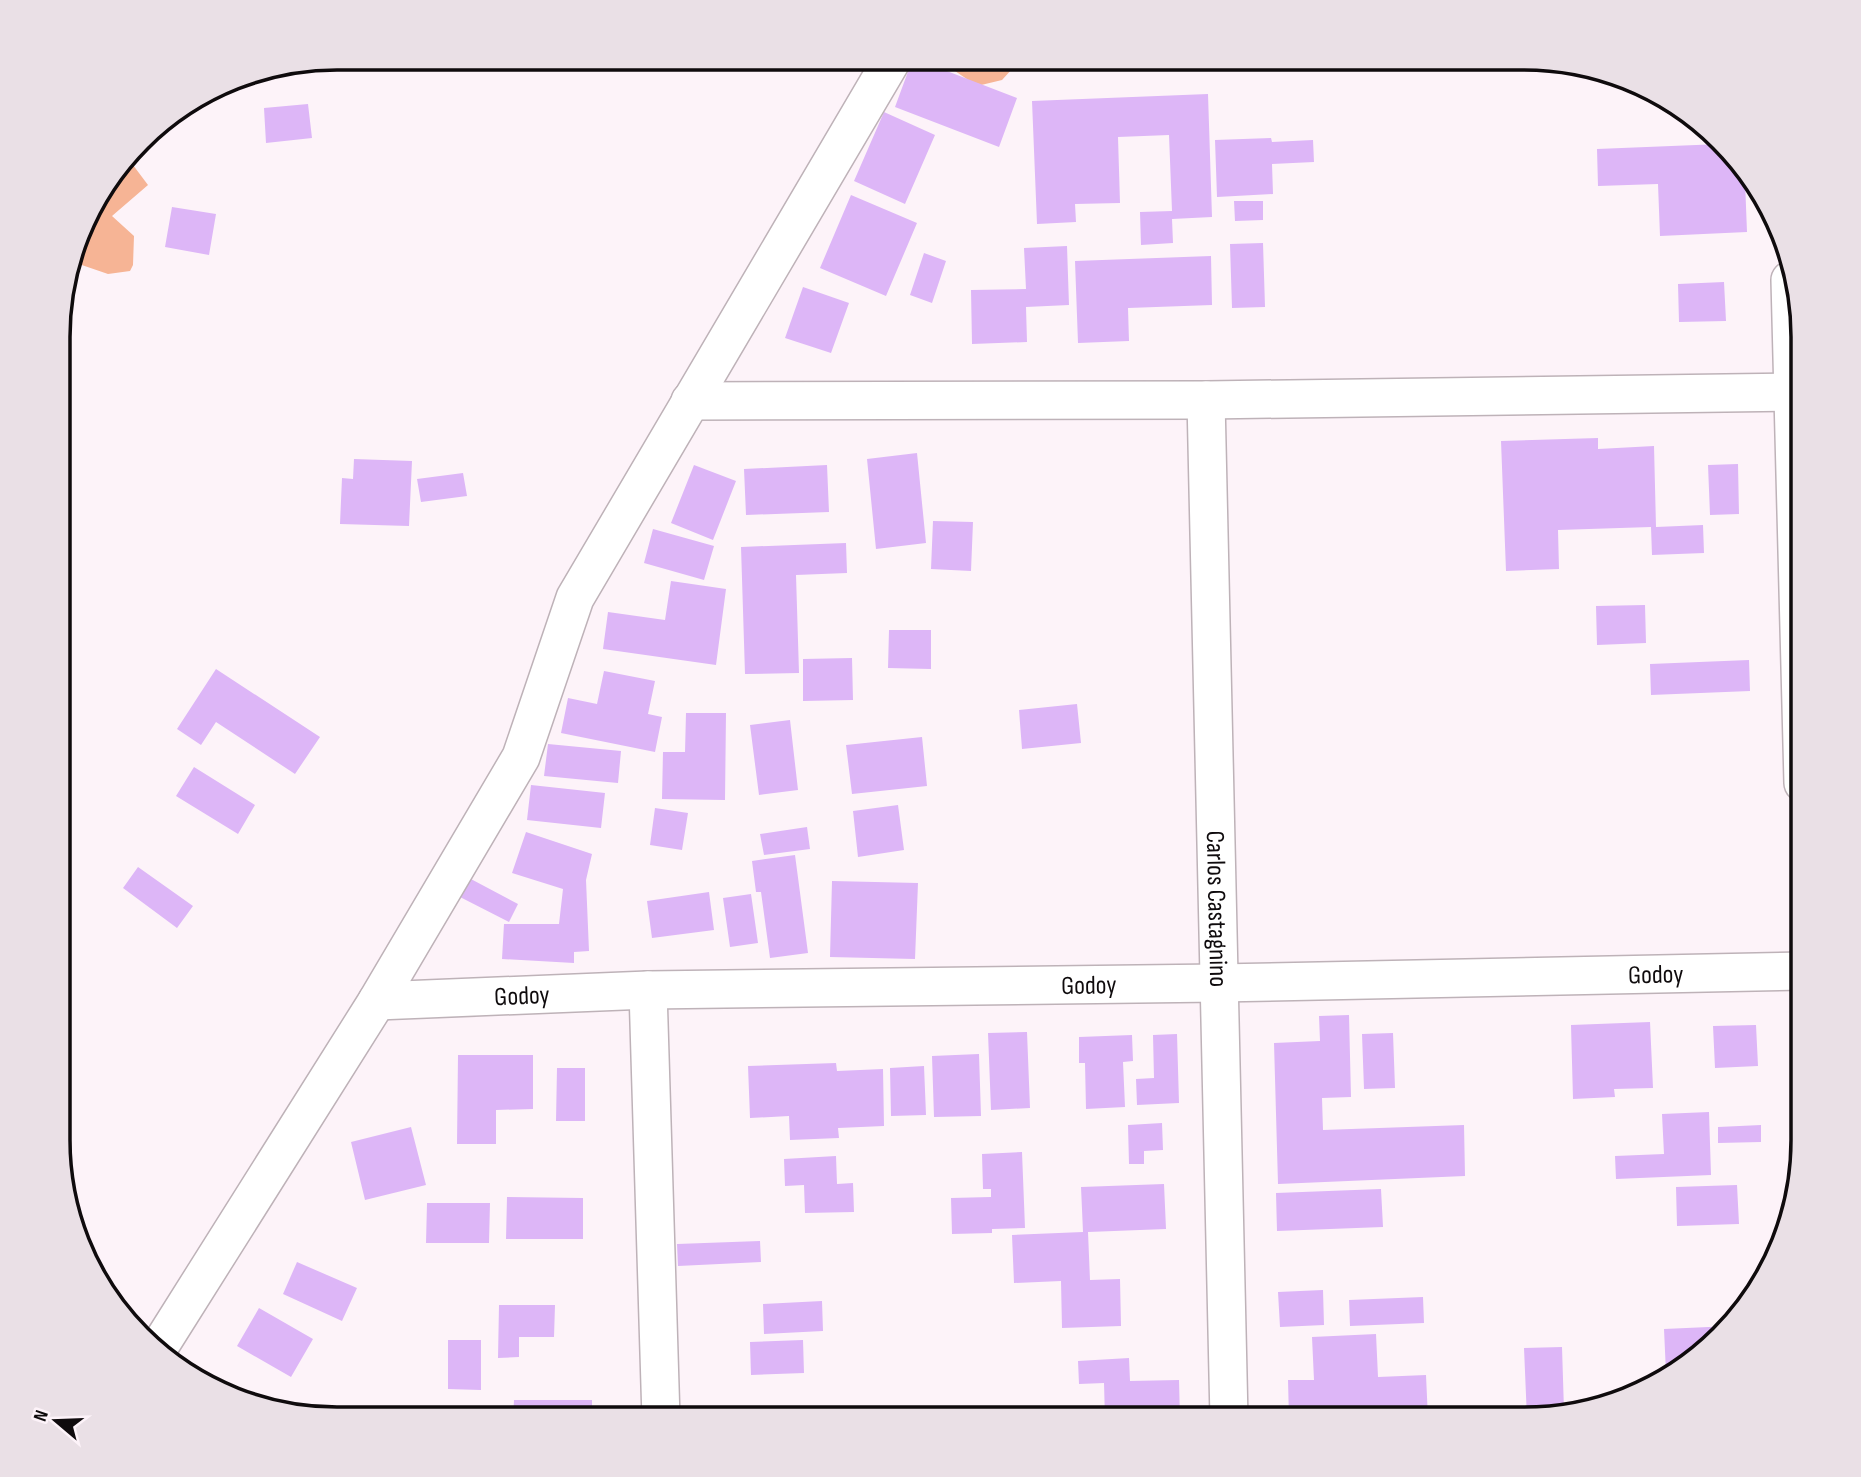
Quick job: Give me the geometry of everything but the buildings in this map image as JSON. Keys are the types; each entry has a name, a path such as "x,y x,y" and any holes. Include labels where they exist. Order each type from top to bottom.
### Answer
{"street":[{"path":"162,1342 377,1001 521,757 575,598 885,70"},
{"path":"690,401 1206,400 1791,392"},
{"name":"Carlos Castagnino","path":"1206,400 1230,1407"},
{"name":"Godoy","path":"377,1001 648,990 1218,983 1791,971"},
{"path":"648,990 661,1407"}],"shaded area":[{"path":"954,70 1011,70 1002,80 977,86"},
{"path":"133,165 148,185 112,216 134,236 133,265 130,271 108,274 80,264 98,219"}]}
